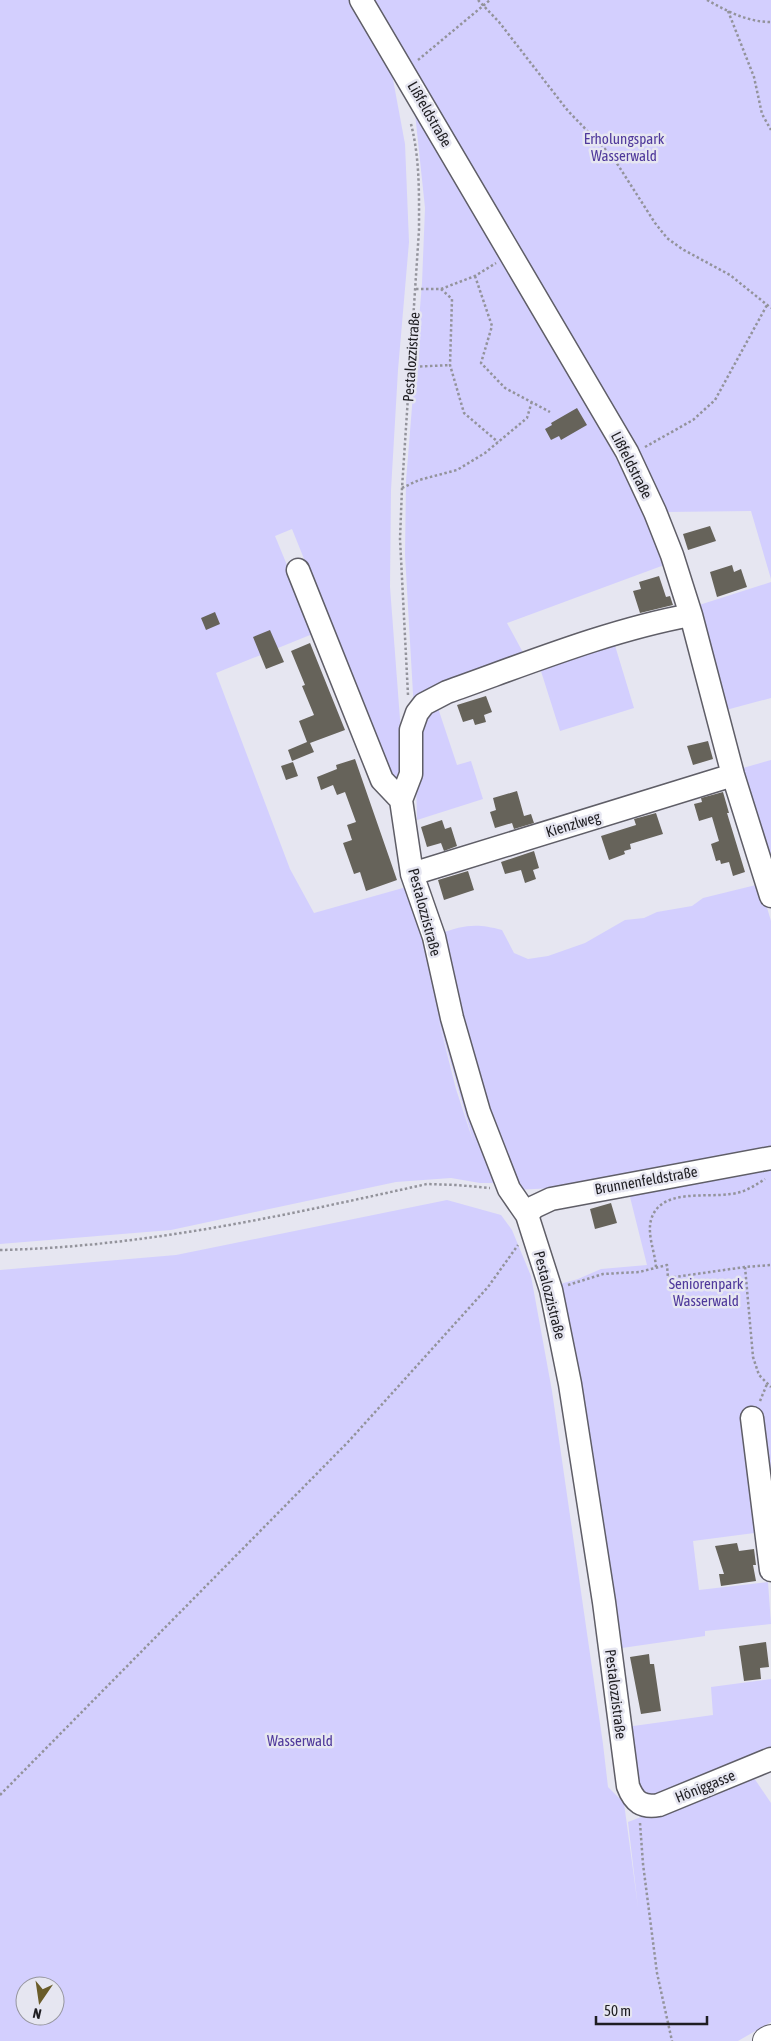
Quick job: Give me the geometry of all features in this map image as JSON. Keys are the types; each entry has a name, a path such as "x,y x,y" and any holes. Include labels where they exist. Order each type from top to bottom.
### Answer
{"main road":[{"path":"766,2041 771,2038"}],"street":[{"path":"361,0 405,71"},
{"name":"Lißfeldstraße","path":"405,71 629,455 655,512 672,555 691,615 733,775 771,896"},
{"path":"298,570 382,780 401,800"},
{"name":"Pestalozzistraße","path":"639,1804 632,1796 628,1786 604,1602 573,1403 551,1290 529,1222 509,1189 478,1112 452,1018 434,937 412,874 401,800 411,774 411,730 416,713 424,704 447,692 653,622 691,615"},
{"name":"Kienzlweg","path":"412,874 733,775"},
{"name":"Brunnenfeldstraße","path":"529,1222 534,1207 552,1199 771,1158"},
{"path":"752,1418 771,1570"},
{"name":"Höniggasse","path":"639,1804 659,1805 771,1759"}],"path":[{"path":"478,0 516,42 568,111 605,148 618,165 641,203 667,238 682,249 730,275 771,308"},
{"path":"405,71 490,0"},
{"path":"707,0 749,20 771,22"},
{"path":"728,11 754,77 762,114 771,130"},
{"name":"Pestalozzistraße","path":"410,118 416,146 419,230 402,488 401,575 411,730"},
{"path":"416,289 441,289 474,276 511,254"},
{"path":"474,276 492,326 481,363 505,388 550,412"},
{"path":"441,289 452,299 450,365 464,413 498,442"},
{"path":"629,455 693,420 714,400 767,305"},
{"path":"410,367 450,365"},
{"path":"402,488 419,480 457,470 498,442 527,418 532,402"},
{"path":"656,1267 650,1232 655,1211 661,1205 673,1199 686,1196 708,1197 748,1190 771,1175"},
{"path":"0,1250 162,1236 207,1229 427,1184 457,1184 509,1189"},
{"path":"0,1795 348,1442 488,1287 529,1222"},
{"path":"551,1290 603,1274 639,1272 667,1265 668,1278 771,1265"},
{"path":"745,1267 753,1357 758,1375 771,1387"},
{"path":"639,1804 643,1864 657,1973 672,2041"}],"green space":[{"path":"0,0 351,0 392,74 405,144 409,242 398,370 391,490 390,587 404,772 395,785 292,529 275,536 315,633 216,673 290,869 314,913 410,886 499,1183 480,1183 451,1178 396,1182 171,1230 0,1244","holes":["438,1018 474,1144 456,1089"]},
{"name":"Erholungspark Wasserwald","path":"368,0 771,0 771,579 751,511 666,512"},
{"path":"415,113 538,321 652,521 667,564 507,623 527,660 414,711 405,555 406,481 422,283 425,208"},
{"path":"771,582 771,698 726,710 696,606"},
{"path":"613,639 634,708 560,731 539,665"},
{"path":"436,702 457,765 471,761 483,799 417,820 416,780 420,715"},
{"path":"771,760 771,865 743,768"},
{"path":"760,884 771,921 771,1148 554,1188 515,1190 486,1117 439,934 470,926 493,928 502,930 514,953 528,959 548,956 585,943 625,920 644,918 657,912 692,906 703,898"},
{"name":"Seniorenpark Wasserwald","path":"771,1164 771,1522 762,1532 693,1541 699,1590 768,1582 771,1624 705,1631 705,1636 615,1649 553,1286 578,1279 601,1269 647,1265 628,1189"},
{"name":"Wasserwald","path":"447,1200 501,1215 512,1230 531,1276 552,1391 608,1787 624,1803 638,1907 628,1822 752,1775 771,1803 771,2022 738,2041 0,2041 0,1270 176,1255"},
{"path":"771,1679 771,1752 666,1796 639,1795 626,1727 713,1715 711,1687"}],"building":[{"path":"577,408 587,425 561,440 559,436 551,440 545,429 552,425 551,423"},
{"path":"710,526 716,541 688,550 683,534"},
{"path":"732,565 734,572 741,569 747,587 717,597 710,572"},
{"path":"659,576 666,597 670,596 673,605 640,613 633,591 641,589 639,582"},
{"path":"215,612 220,624 206,630 201,618"},
{"path":"270,630 284,662 266,669 253,637"},
{"path":"310,643 345,730 310,743 314,752 292,761 288,750 307,742 299,721 314,715 302,686 305,685 291,651"},
{"path":"486,696 492,712 484,715 486,722 475,725 473,719 463,722 457,705"},
{"path":"708,741 713,759 693,765 687,746"},
{"path":"355,759 397,880 366,891 360,872 354,874 343,843 352,840 347,825 356,822 345,792 337,795 333,785 321,790 317,777 337,769 336,765"},
{"path":"293,762 298,776 286,780 281,766"},
{"path":"517,791 524,816 531,814 534,823 514,829 512,823 495,828 490,812 496,810 493,798"},
{"path":"723,792 729,813 727,813 745,872 733,876 729,862 721,864 720,860 716,861 711,844 719,841 712,817 699,821 694,804 702,802 701,798"},
{"path":"656,813 663,834 630,844 631,849 624,851 625,854 609,860 601,836 636,825 634,819"},
{"path":"442,820 445,829 451,827 457,846 444,851 441,843 427,847 421,827"},
{"path":"534,851 539,868 533,870 536,879 525,883 521,870 505,874 501,862"},
{"path":"468,871 474,890 444,900 438,880"},
{"path":"611,1203 617,1223 595,1229 590,1209"},
{"path":"737,1543 739,1551 754,1549 756,1565 753,1565 756,1581 721,1586 719,1574 724,1574 715,1546"},
{"path":"766,1642 769,1667 760,1668 761,1679 744,1681 739,1646"},
{"path":"649,1654 650,1664 654,1664 661,1711 641,1714 630,1657"}]}
